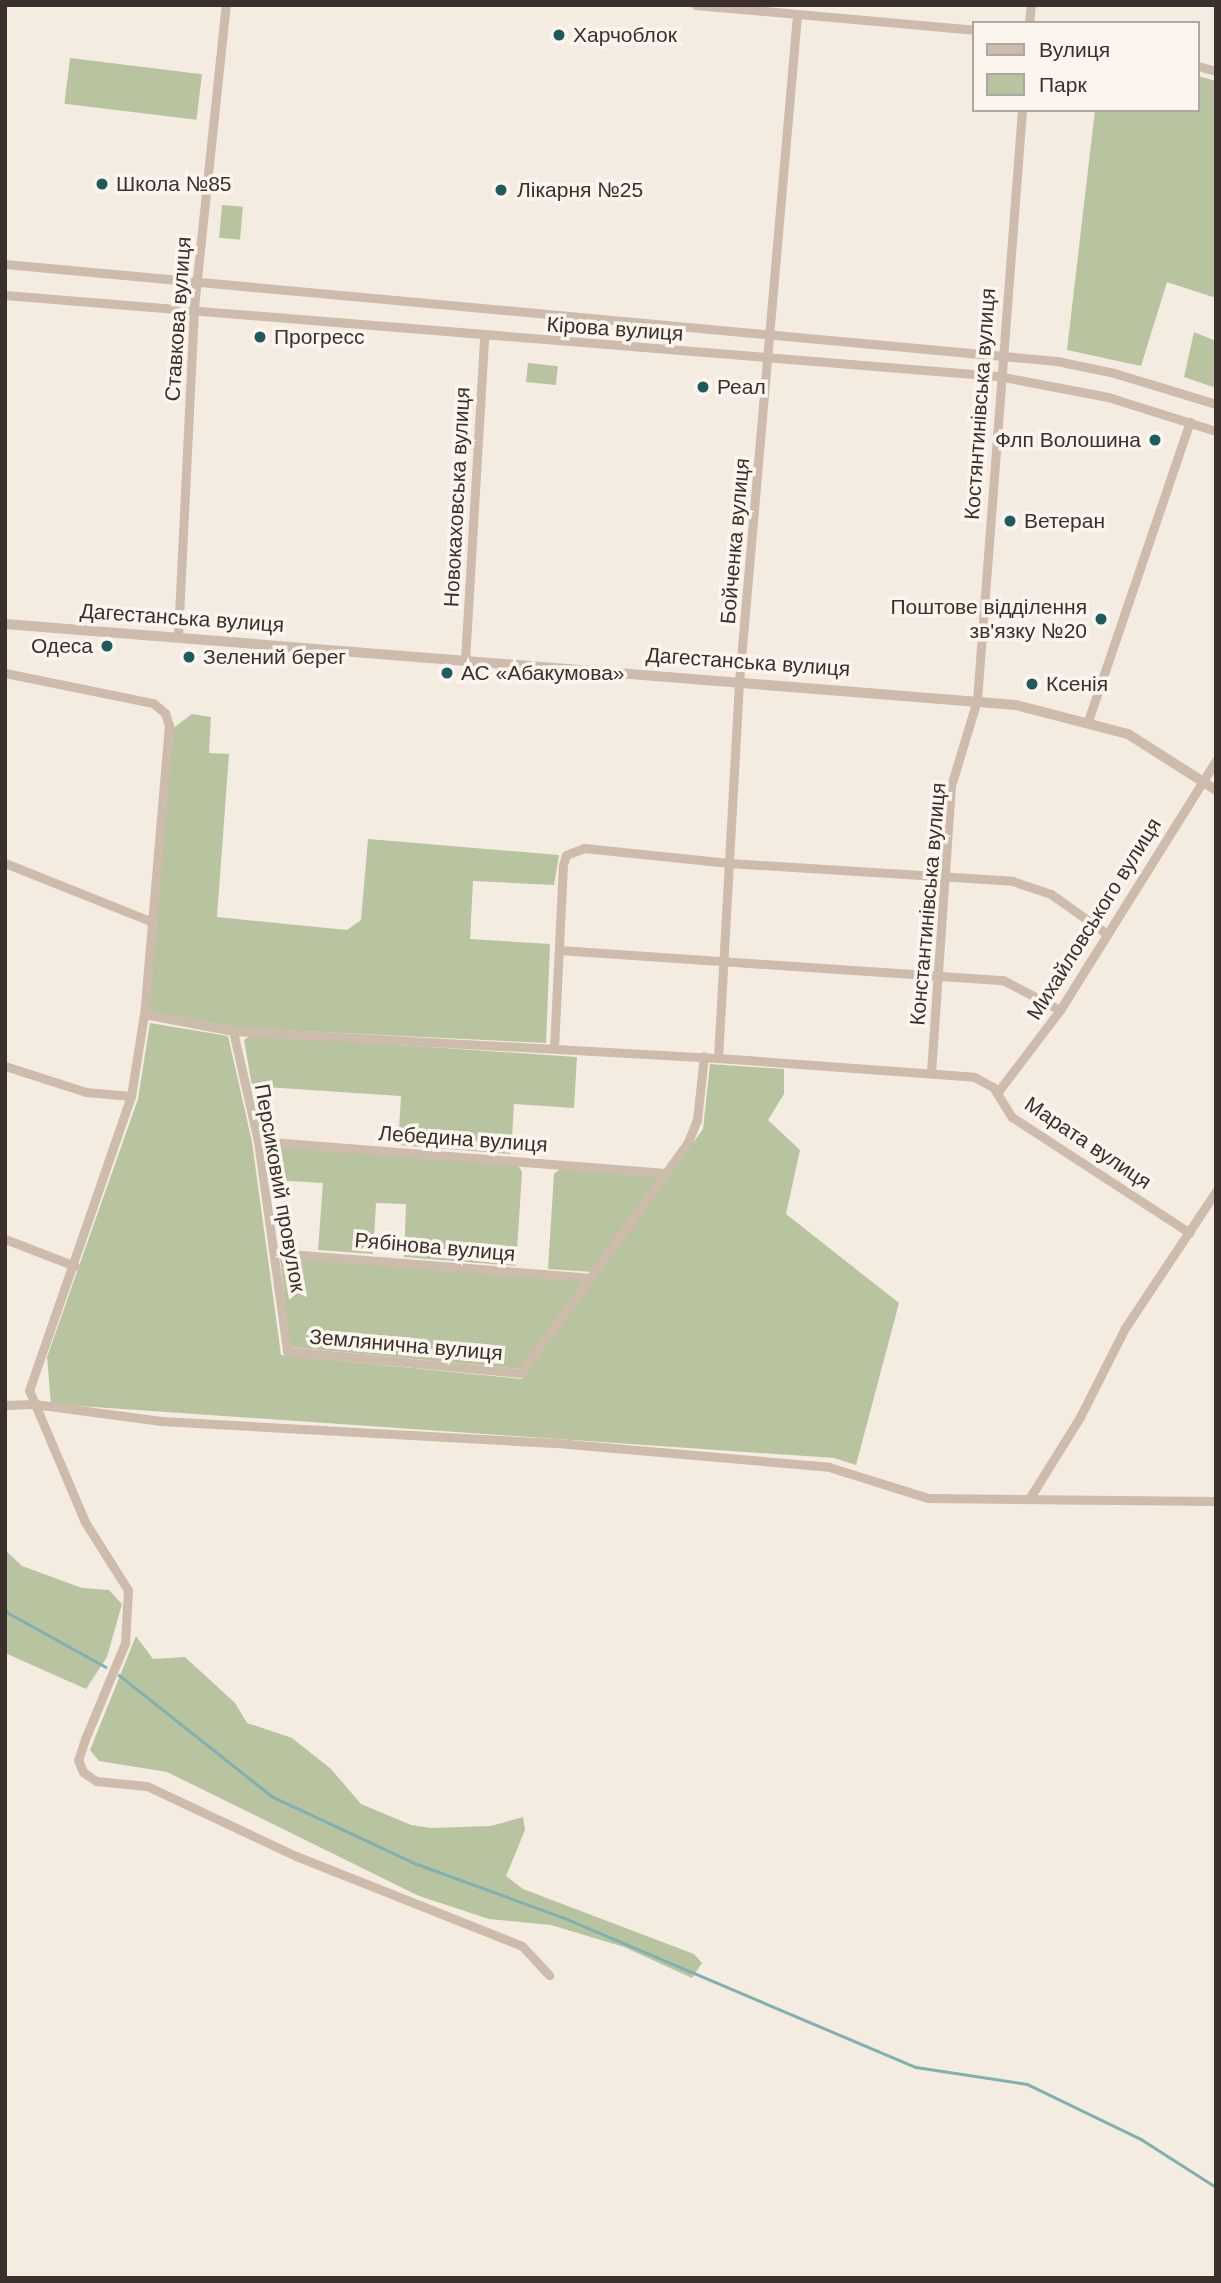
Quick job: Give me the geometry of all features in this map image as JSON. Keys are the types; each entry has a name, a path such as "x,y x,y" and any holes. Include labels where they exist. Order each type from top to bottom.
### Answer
{"street":[{"name":"Ставкова вулиця","path":"178,636 194,307 226,5"},
{"path":"696,5 972,30"},
{"name":"Бойченка вулиця","path":"718,1058 739,682 770,358 797,15"},
{"name":"Костянтинівська вулиця","path":"977,700 998,376 1022,112"},
{"name":"Кірова вулиця","path":"5,264 197,280 771,337 1000,355 1114,373 1216,404"},
{"name":"Кірова вулиця","path":"5,295 194,307 484,336 998,376 1108,397 1216,431"},
{"name":"Новокаховська вулиця","path":"466,660 484,336"},
{"path":"1088,721 1190,422"},
{"name":"Дагестанська вулиця","path":"5,624 977,700 1088,721 1156,749 1216,790"},
{"path":"5,673 153,703 165,713 169,725 144,1014 131,1096 75,1266 35,1367 29,1390 85,1522 128,1590 125,1643 78,1760 83,1772 96,1781 147,1786 296,1856 522,1946 549,1975"},
{"name":"Константинівська вулиця","path":"931,1072 941,974 951,786 977,700"},
{"name":"Михайловського вулиця","path":"997,1093 1060,1010 1216,760"},
{"path":"554,1048 563,865 566,855 574,850 584,848 729,863 1012,881 1051,894 1107,934"},
{"path":"5,863 150,921"},
{"path":"559,950 1003,980 1060,1010"},
{"path":"144,1014 233,1031 718,1058"},
{"name":"Персиковий провулок","path":"233,1031 258,1141 276,1253 287,1351"},
{"path":"592,1278 666,1173 697,1120 704,1056"},
{"name":"Марата вулиця","path":"718,1058 974,1077 997,1093 1012,1116 1190,1233"},
{"path":"5,1066 86,1092 131,1096"},
{"name":"Лебедина вулиця","path":"258,1141 666,1173"},
{"path":"1030,1499 1080,1417 1125,1328 1216,1191"},
{"path":"5,1239 75,1266"},
{"name":"Рябінова вулиця","path":"276,1253 592,1278"},
{"name":"Землянична вулиця","path":"287,1351 521,1373 592,1278"},
{"path":"5,1405 34,1404 56,1411 161,1421 568,1444 830,1467 928,1498 1216,1500"}],"green space":[{"path":"70,58 202,74 196,120 64,104"},
{"path":"1200,77 1216,81 1216,298 1167,282 1141,366 1067,350 1095,112 1200,112"},
{"path":"222,205 243,207 240,240 219,238"},
{"path":"1194,332 1216,341 1216,388 1184,377"},
{"path":"528,363 558,366 556,385 526,382"},
{"path":"192,714 211,717 209,753 229,754 217,917 347,930 361,920 368,839 559,855 554,885 473,881 470,939 550,944 546,1043 238,1028 148,1011 172,729"},
{"path":"150,1023 228,1036 252,1142 281,1355 522,1379 703,1129 710,1064 784,1069 784,1094 768,1120 800,1150 786,1214 899,1303 856,1465 834,1458 51,1404 47,1357 138,1099"},
{"path":"251,1035 577,1057 574,1108 514,1104 511,1154 398,1145 401,1096 252,1086 244,1040"},
{"path":"265,1146 518,1165 522,1172 516,1266 404,1257 406,1204 376,1203 373,1254 318,1250 323,1183 271,1180"},
{"path":"560,1169 660,1176 593,1272 548,1269 554,1174"},
{"path":"280,1257 586,1281 521,1369 290,1347"},
{"path":"5,1550 22,1566 82,1588 109,1590 122,1604 107,1657 86,1689 5,1653"},
{"path":"136,1636 153,1659 185,1657 235,1703 247,1723 292,1738 331,1769 361,1804 411,1825 431,1828 491,1826 523,1817 525,1830 506,1876 523,1889 694,1954 702,1963 692,1978 624,1947 551,1925 489,1919 419,1896 167,1772 99,1761 90,1750"}],"waterway":[{"path":"5,1611 106,1667"},
{"path":"119,1675 273,1797 417,1864 562,1917 916,2067 1027,2084 1141,2139 1216,2187"}],"place":[{"name":"Харчоблок","path":"559,35"},
{"name":"Школа №85","path":"102,184"},
{"name":"Лікарня №25","path":"501,190"},
{"name":"Прогресс","path":"260,337"},
{"name":"Реал","path":"703,387"},
{"name":"Флп Волошина","path":"1155,440"},
{"name":"Ветеран","path":"1010,521"},
{"name":"Поштове відділення зв'язку №20","path":"1101,619"},
{"name":"Одеса","path":"107,646"},
{"name":"Зелений берег","path":"189,657"},
{"name":"АС «Абакумова»","path":"447,673"},
{"name":"Ксенія","path":"1032,684"}]}
